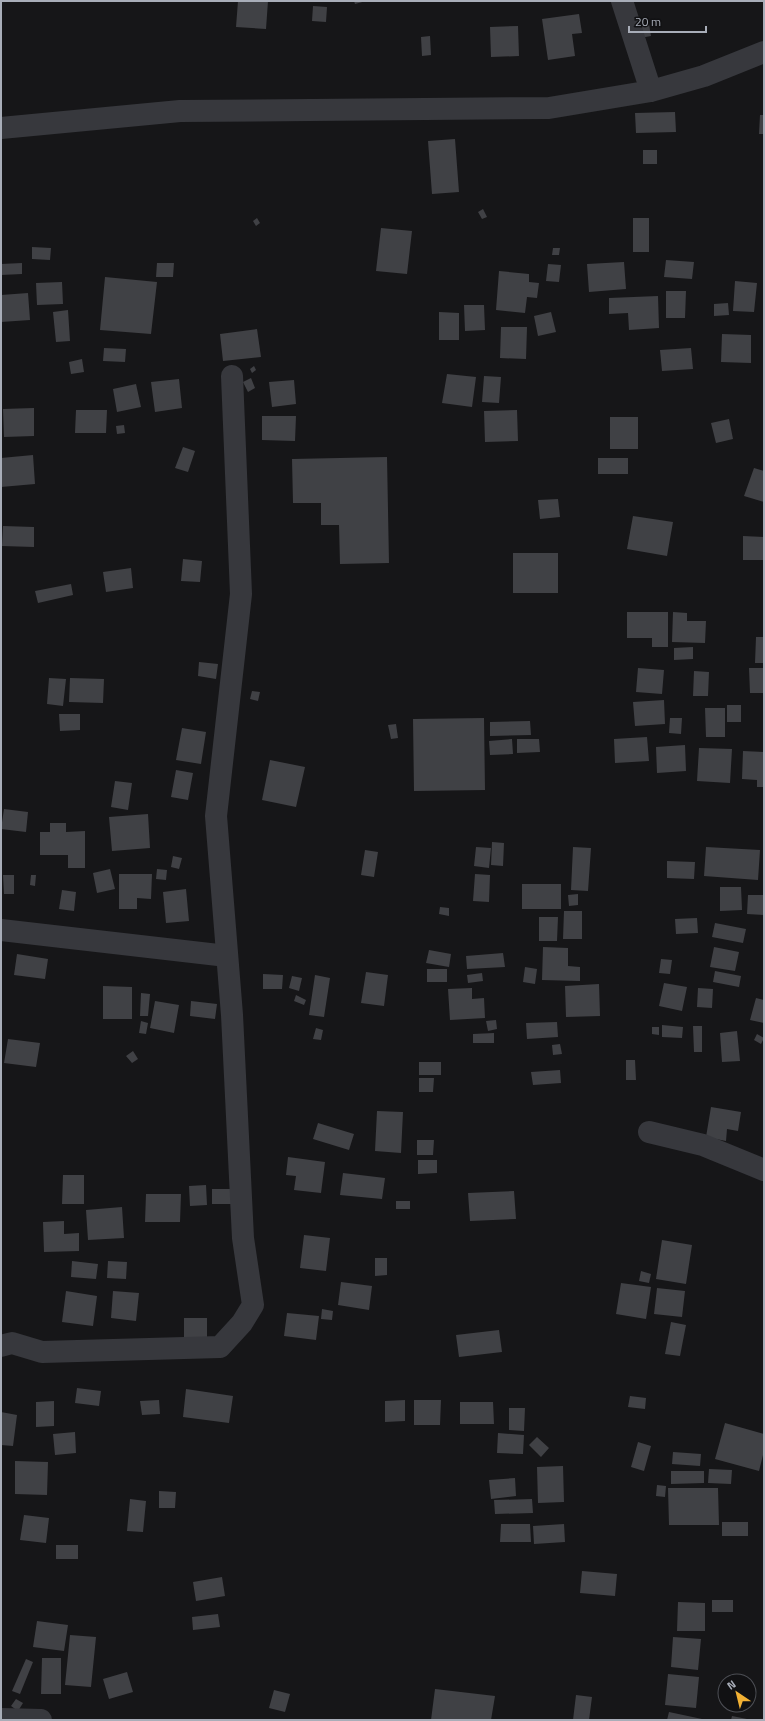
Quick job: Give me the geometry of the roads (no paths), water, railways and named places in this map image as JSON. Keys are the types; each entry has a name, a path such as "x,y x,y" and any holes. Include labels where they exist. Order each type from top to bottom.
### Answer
{"street":[{"path":"622,1 652,91"},
{"path":"1,128 180,111 549,108 652,91 704,76 764,52"},
{"path":"1,1346 12,1343 42,1352 220,1347 242,1324 253,1305 243,1238 227,956 216,816 241,594 232,376"},
{"path":"1,930 227,956"},
{"path":"649,1132 703,1145 764,1170"},
{"path":"1,1719 42,1720"}]}
